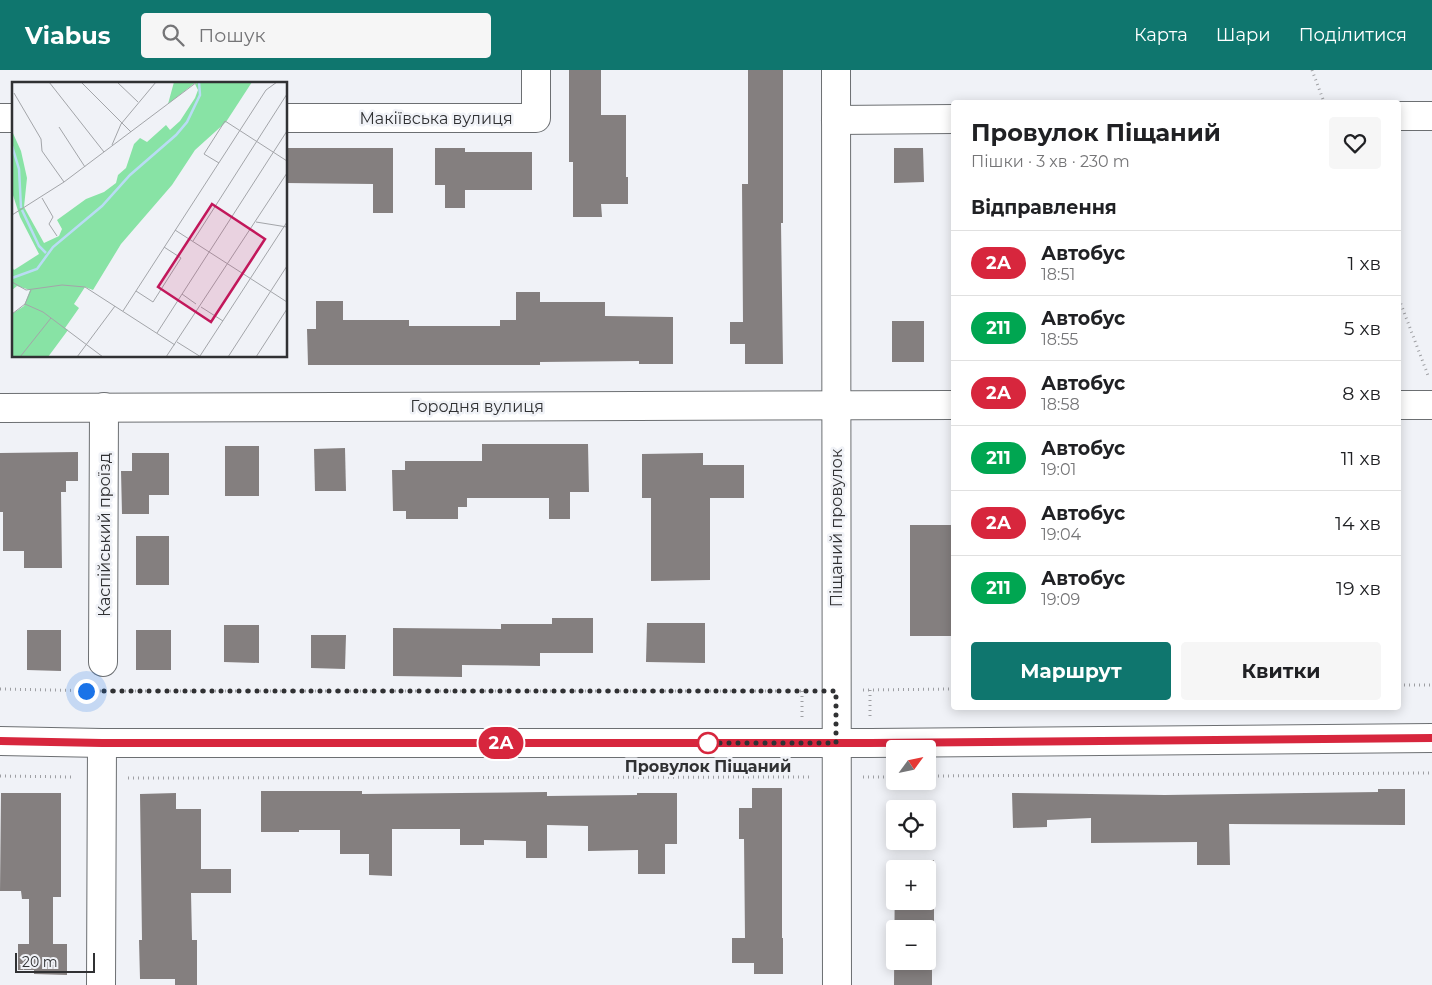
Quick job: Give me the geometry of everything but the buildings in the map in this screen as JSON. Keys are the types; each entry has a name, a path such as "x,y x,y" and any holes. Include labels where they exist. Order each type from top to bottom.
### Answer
{"street":[{"name":"Макіївська вулиця","path":"288,118 536,118 536,70"},
{"name":"Піщаний провулок","path":"836,70 837,985"},
{"path":"1401,116 1432,116"},
{"path":"836,120 951,119"},
{"name":"Городня вулиця","path":"0,408 951,405"},
{"path":"1401,405 1432,405"},
{"name":"Каспійський проїзд","path":"103,662 104,407"},
{"path":"0,741 102,743 836,743 1432,738"},
{"path":"101,985 102,743"}],"path":[{"path":"1312,70 1323,100"},
{"path":"1401,304 1432,387"},
{"path":"1401,686 1432,685"},
{"path":"0,689 103,691 836,691 951,689"},
{"path":"936,776 1432,773"},
{"path":"0,776 102,778 886,777"}],"bus line":[{"name":"2А","path":"0,741 102,743 870,743 1432,738"}],"place":[{"name":"Провулок Піщаний","path":"708,743"}],"route":[{"path":"86,691 836,691 836,743 708,743"}]}
